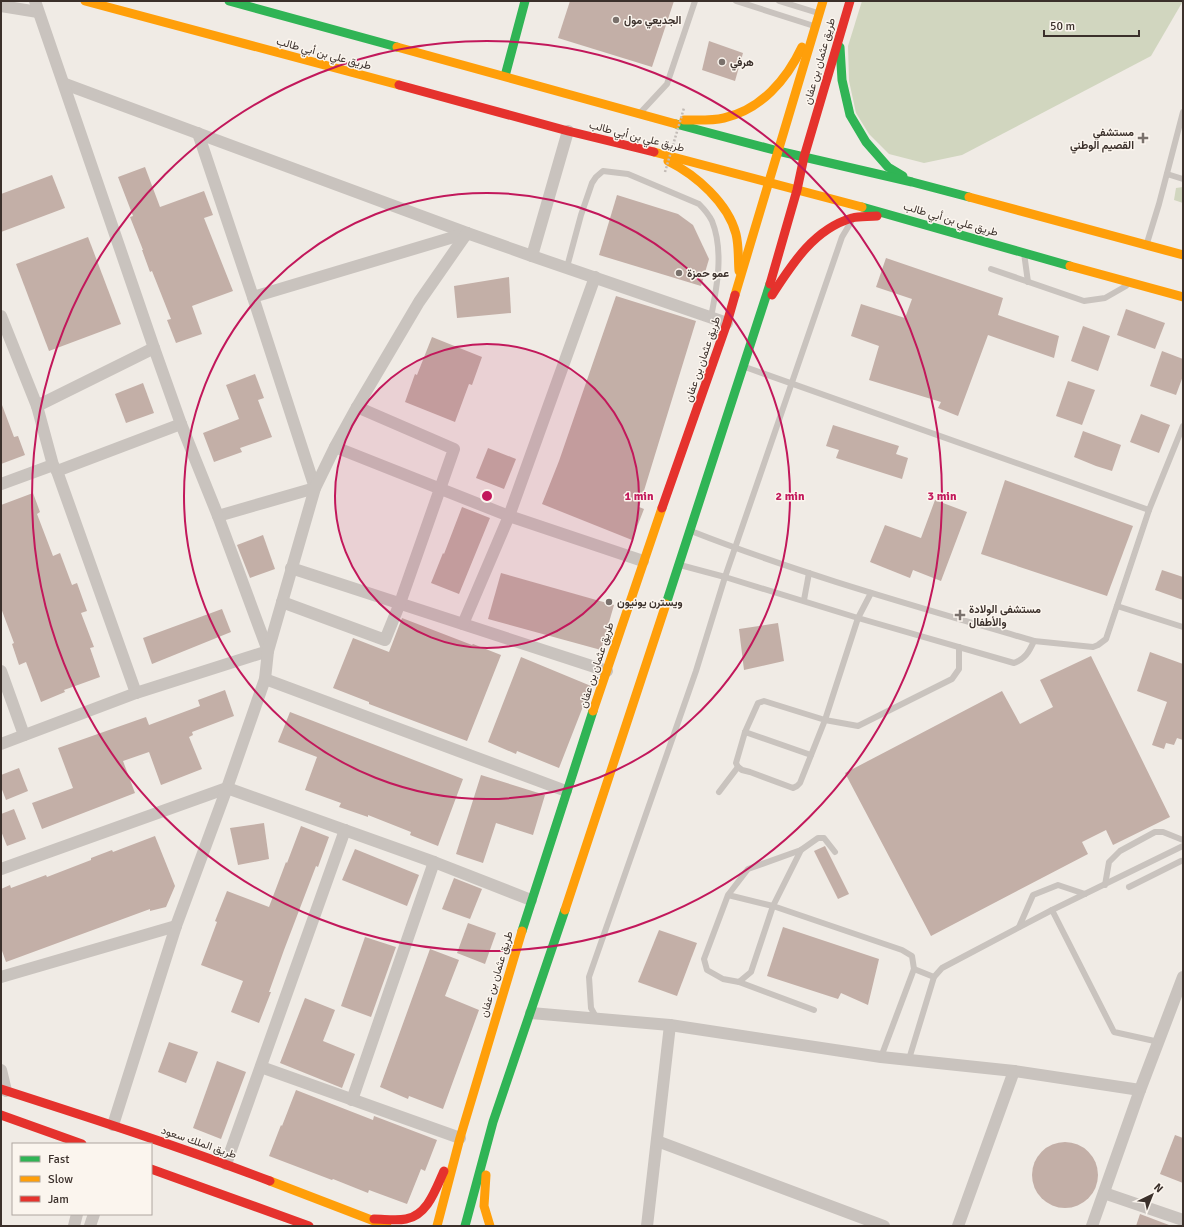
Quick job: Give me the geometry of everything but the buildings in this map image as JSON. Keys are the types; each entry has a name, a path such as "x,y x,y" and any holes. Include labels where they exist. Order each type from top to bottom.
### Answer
{"main road":[{"name":"طريق علي بن أبي طالب","path":"85,1 568,131 633,146 911,220 1183,297"},
{"name":"طريق علي بن أبي طالب","path":"229,1 639,114 778,151 912,182 1183,255"},
{"path":"504,76 525,1"},
{"name":"طريق عثمان بن عفان","path":"437,1226 459,1140 531,900 643,561 727,323 778,151 800,54 816,27 823,1"},
{"name":"طريق عثمان بن عفان","path":"465,1226 489,1136 531,1013 763,308 797,190 804,157 850,1"},
{"path":"840,34 842,80 850,115 866,142 888,167 912,182"},
{"path":"666,121 728,117 748,108 764,98 782,81 800,54"},
{"path":"633,146 676,164 718,200 735,229 738,253 739,284"},
{"path":"763,308 793,262 820,233 848,219 854,218 881,216 911,220"},
{"name":"طريق الملك سعود","path":"4,1090 113,1125 226,1164 387,1226"},
{"path":"1,1115 79,1143"},
{"path":"489,1136 484,1206 490,1226"},
{"path":"367,1219 407,1219 420,1213 428,1203 459,1140"},
{"path":"152,1169 309,1226"}],"street":[{"path":"1,6 37,6 181,424 218,516 268,651"},
{"path":"64,84 467,233 727,323"},
{"path":"532,256 568,131"},
{"path":"198,133 315,488"},
{"path":"253,297 467,233"},
{"path":"113,1125 176,926 227,788 264,679 268,651 315,488 357,407 419,302 467,233"},
{"path":"463,624 509,516 595,277"},
{"path":"1,316 37,406 55,468 136,693"},
{"path":"37,406 154,348"},
{"path":"282,602 385,640 400,603 441,489 454,448 357,407"},
{"path":"1,484 55,468 181,424"},
{"path":"335,447 509,516 643,561"},
{"path":"218,516 315,488"},
{"path":"291,568 607,671"},
{"path":"1,744 24,734 136,693 268,651"},
{"path":"1,671 24,734"},
{"path":"264,679 566,791"},
{"path":"1,869 227,788 434,862 531,900"},
{"path":"226,1164 345,830"},
{"path":"352,1100 434,862"},
{"path":"1,977 176,926"},
{"path":"1092,1226 1140,1090 1183,977"},
{"path":"531,1013 670,1026 881,1056 1014,1072 1140,1090"},
{"path":"647,1226 670,1026"},
{"path":"261,1067 459,1140"},
{"path":"1,1070 4,1090"},
{"path":"958,1226 1014,1072"},
{"path":"657,1141 884,1226"},
{"path":"1104,1193 1183,1220"},
{"path":"74,1226 77,1215"},
{"path":"90,1226 94,1215"}],"lane":[{"path":"639,114 667,84 695,1"},
{"path":"736,1 816,27"},
{"path":"779,1 819,14"},
{"path":"1146,245 1160,204 1183,112"},
{"path":"567,268 581,215 596,176 603,171 628,174 699,204 706,211 712,221 718,246 718,278 711,317"},
{"path":"1167,174 1183,179"},
{"path":"598,1019 591,1008 589,977 696,671 725,577 791,383 842,237 854,218"},
{"path":"1024,252 1028,282"},
{"path":"991,269 1084,301 1105,298 1131,283"},
{"path":"743,367 1149,510"},
{"path":"690,530 736,548 871,593 1034,641 1093,647 1106,639 1149,510 1183,426"},
{"path":"678,564 1014,663 1022,660 1027,655 1034,641"},
{"path":"804,600 810,573"},
{"path":"871,593 858,618 825,720 800,783 793,788 742,770 736,763 755,707 758,703 764,701 825,720 858,726 952,679 959,669 959,647"},
{"path":"1117,606 1183,628"},
{"path":"746,732 811,755"},
{"path":"719,792 738,767"},
{"path":"1105,885 1109,862 1120,851 1155,832 1163,832 1183,840"},
{"path":"814,1010 738,982 723,979 707,970 704,959 728,895 748,869 801,850 818,838 824,838 835,852"},
{"path":"909,1059 934,977 942,968 1052,910 1183,846"},
{"path":"738,982 751,972 773,906 801,850"},
{"path":"1129,887 1181,861"},
{"path":"1019,928 1033,895 1058,885 1085,894"},
{"path":"728,895 773,906 902,950 912,956 914,969 881,1056"},
{"path":"1052,910 1114,1032 1158,1042"},
{"path":"914,969 934,977"}],"path":[{"path":"665,172 684,108"}],"green space":[{"path":"862,1 1183,1 1151,56 962,155 924,163 889,154 869,134 856,113 849,81 848,46"},
{"path":"1183,187 1183,203 1174,200 1176,188"}],"traffic: fast":[{"path":"229,1 397,47"},
{"path":"505,76 525,1"},
{"path":"840,47 842,80 850,115 866,142 888,167 903,176"},
{"path":"676,124 778,151 912,182 969,197"},
{"path":"862,207 1070,266"},
{"path":"666,604 770,284"},
{"path":"522,931 593,711"},
{"path":"465,1226 493,1122 565,910"}],"traffic: slow":[{"path":"85,1 399,85"},
{"path":"735,295 823,1"},
{"path":"397,47 676,124"},
{"path":"684,120 719,119 737,114 750,108 771,92 789,70 802,47"},
{"path":"654,152 862,207"},
{"path":"668,161 700,182 710,191 726,211 736,234 739,271"},
{"path":"969,197 1183,255"},
{"path":"1070,266 1183,297"},
{"path":"593,711 662,508"},
{"path":"565,910 666,604"},
{"path":"437,1226 460,1138 522,931"},
{"path":"486,1175 484,1206 490,1226"},
{"path":"270,1181 387,1226"}],"traffic: jam":[{"path":"770,284 797,190 804,157 850,1"},
{"path":"399,85 568,131 654,152"},
{"path":"772,295 805,249 826,230 838,223 852,218 877,216"},
{"path":"662,508 727,323 735,295"},
{"path":"1,1089 170,1145 270,1181"},
{"path":"1,1115 79,1143"},
{"path":"152,1169 309,1226"},
{"path":"374,1219 402,1220 414,1216 420,1212 426,1207 444,1171"}],"place":[{"name":"الجديعي مول","path":"616,20"},
{"name":"هرفي","path":"722,62"},
{"name":"مستشفي القصيم الوطني","path":"1143,138"},
{"name":"عمو حمزة","path":"679,273"},
{"name":"ويسترن يونيون","path":"609,602"},
{"name":"مستشفى الولادة والأطفال","path":"960,615"}]}
